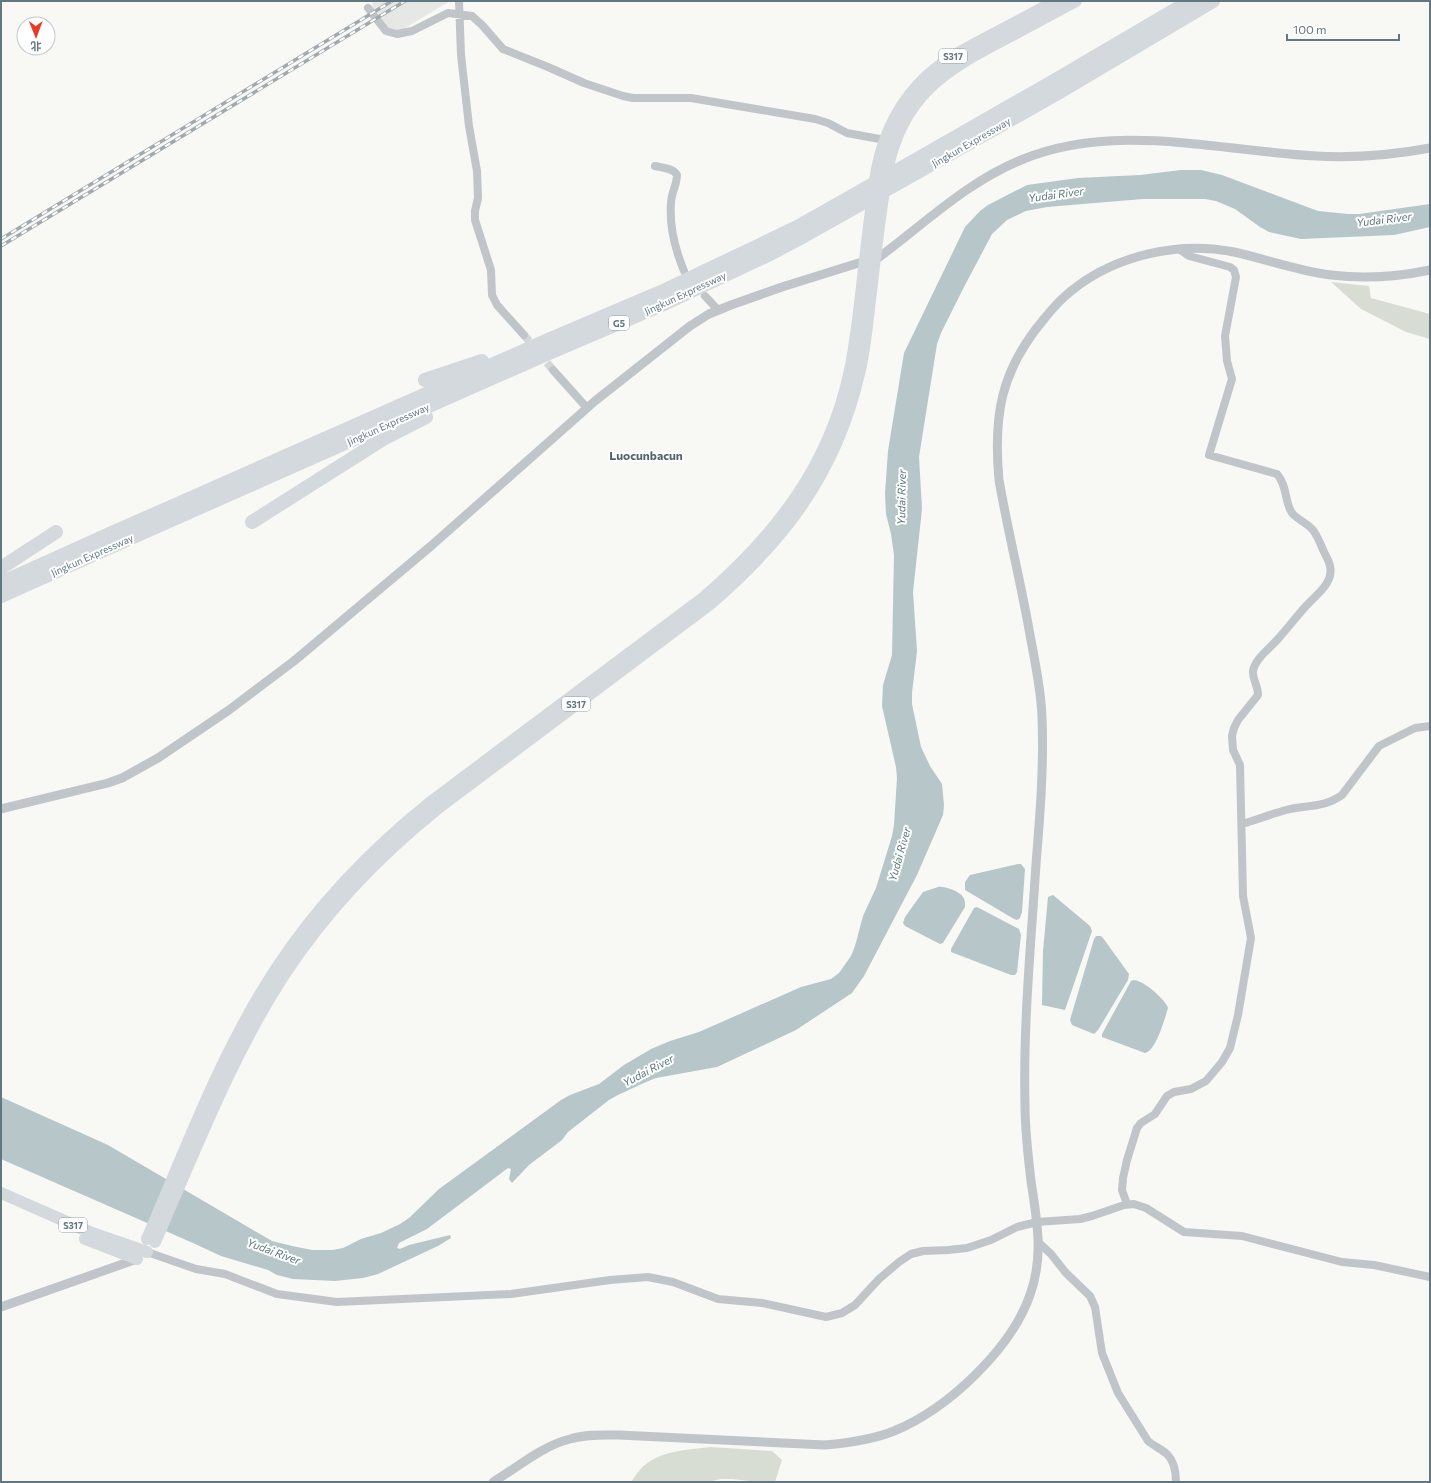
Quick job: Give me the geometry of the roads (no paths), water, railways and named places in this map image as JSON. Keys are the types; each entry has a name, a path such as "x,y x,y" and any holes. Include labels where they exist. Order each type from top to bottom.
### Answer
{"highway":[{"name":"Jingkun Expressway","path":"1,583 675,286 799,226 1045,86 1190,1"},
{"name":"Jingkun Expressway","path":"1,596 124,540 568,344 680,297 804,236 1051,96 1213,1"},
{"path":"425,380 612,313"},
{"path":"252,522 383,438 568,344"},
{"path":"1,568 56,532"}],"main road":[{"name":"S317","path":"151,1241 195,1140 221,1071 252,1010 276,970 317,914 357,870 398,829 432,801 703,598 760,544 783,517 808,480 818,460 842,400 853,355 870,261 873,234 875,185 899,111 912,93 932,72 954,56 1056,1"},
{"name":"S317","path":"888,142 919,99 946,73 979,52 1071,2"},
{"name":"S317","path":"1,1194 142,1256"},
{"name":"S317","path":"1,1203 89,1240 142,1256"}],"street":[{"path":"459,1 461,55 469,126 478,171 478,198 475,220 491,270 492,295 497,305 524,335"},
{"path":"368,8 384,30 389,33 397,34 412,31 448,14 469,15 474,18 503,49 608,92 633,98 683,97 706,100 814,119 828,123 847,133 888,142"},
{"path":"1,809 108,783 122,778 158,758 224,713 294,661 425,551 587,408 690,326 718,310 782,287 870,261 909,235 942,208 987,177 1021,160 1067,146 1129,140 1166,141 1317,156 1384,154 1430,148"},
{"path":"655,166 670,169 677,175 671,203 671,228 676,252 684,271"},
{"path":"493,1482 556,1444 571,1438 585,1436 619,1435 825,1445 863,1440 881,1435 903,1427 923,1416 951,1396 973,1376 1006,1338 1021,1315 1032,1291 1038,1263 1039,1243 1037,1222 1026,1139 1025,1069 1032,923 1041,798 1042,717 1036,665 999,480 997,443 1000,406 1004,387 1019,354 1039,325 1064,296 1093,276 1113,266 1137,257 1179,249 1233,252 1308,271 1348,277 1385,277 1430,270"},
{"path":"1127,1204 1122,1190 1123,1178 1137,1128 1155,1114 1167,1096 1174,1092 1191,1089 1206,1080 1222,1062 1230,1048 1238,1015 1251,938 1243,896 1240,765 1233,750 1232,736 1238,720 1258,694 1258,686 1253,676 1254,667 1263,654 1289,628 1306,605 1324,587 1328,581 1330,566 1314,531 1291,511 1285,486 1282,479 1277,474 1209,455 1232,379 1227,361 1225,336 1236,277 1230,266 1190,256 1179,249"},
{"path":"705,296 718,310"},
{"path":"553,370 587,408"},
{"path":"1242,824 1286,810 1325,804 1334,801 1342,795 1379,746 1415,728 1430,726"},
{"path":"1,1307 142,1256 196,1269 225,1274 276,1294 337,1302 511,1294 610,1280 648,1277 673,1282 718,1299 762,1303 826,1317 842,1313 855,1304 879,1279 911,1254 923,1251 967,1248 991,1240 1017,1227 1037,1222 1080,1219 1127,1204 1134,1204 1146,1208 1184,1232 1242,1236 1342,1262 1374,1265 1430,1277"},
{"path":"1039,1243 1051,1254 1066,1273 1090,1296 1095,1307 1102,1353 1118,1393 1148,1441 1167,1454 1171,1459 1176,1482"}],"water":[{"name":"Yudai River","path":"1181,170 1201,170 1222,175 1318,211 1359,214 1430,204 1430,227 1394,235 1301,239 1269,232 1235,209 1216,201 1205,199 1143,199 1047,207 1026,211 1007,220 992,234 941,333 937,344 919,457 922,509 913,592 917,651 912,704 921,747 930,766 942,784 944,805 943,815 917,875 864,976 852,993 796,1030 717,1067 656,1078 609,1100 568,1132 562,1140 529,1165 512,1183 509,1179 511,1169 508,1168 427,1229 399,1243 397,1248 400,1249 409,1245 450,1235 451,1238 438,1246 378,1274 363,1278 335,1281 293,1279 277,1275 268,1270 221,1256 1,1159 1,1097 108,1145 272,1241 312,1250 333,1250 343,1248 361,1239 381,1233 400,1224 409,1218 439,1189 561,1100 599,1084 624,1065 651,1049 699,1032 801,987 831,979 839,973 851,956 855,946 863,916 876,888 894,825 897,778 896,767 882,706 883,685 892,655 894,555 886,514 885,493 888,451 904,353 965,227 988,205 1027,185 1078,178 1140,175"},
{"path":"1021,864 1025,869 1022,912 1020,918 1017,920 965,890 965,882 970,875"},
{"path":"938,887 955,891 965,900 965,907 943,943 940,944 905,926 903,923 905,917 923,892"},
{"path":"1053,895 1090,926 1092,931 1065,1010 1042,1005 1043,951 1048,897"},
{"path":"977,907 1019,929 1021,935 1017,972 1015,975 1011,975 951,952 951,949 974,908"},
{"path":"1096,936 1101,936 1103,938 1129,974 1128,980 1098,1030 1094,1034 1072,1025 1070,1020"},
{"path":"1134,980 1143,983 1154,991 1163,1000 1168,1008 1153,1047 1145,1053 1102,1037 1102,1034 1131,981"}],"tunnel":[{"path":"524,335 553,370"}],"railway":[{"path":"1,239 392,1"},
{"path":"1,246 405,1"}],"district":[{"name":"Luocunbacun","path":"646,455"}]}
